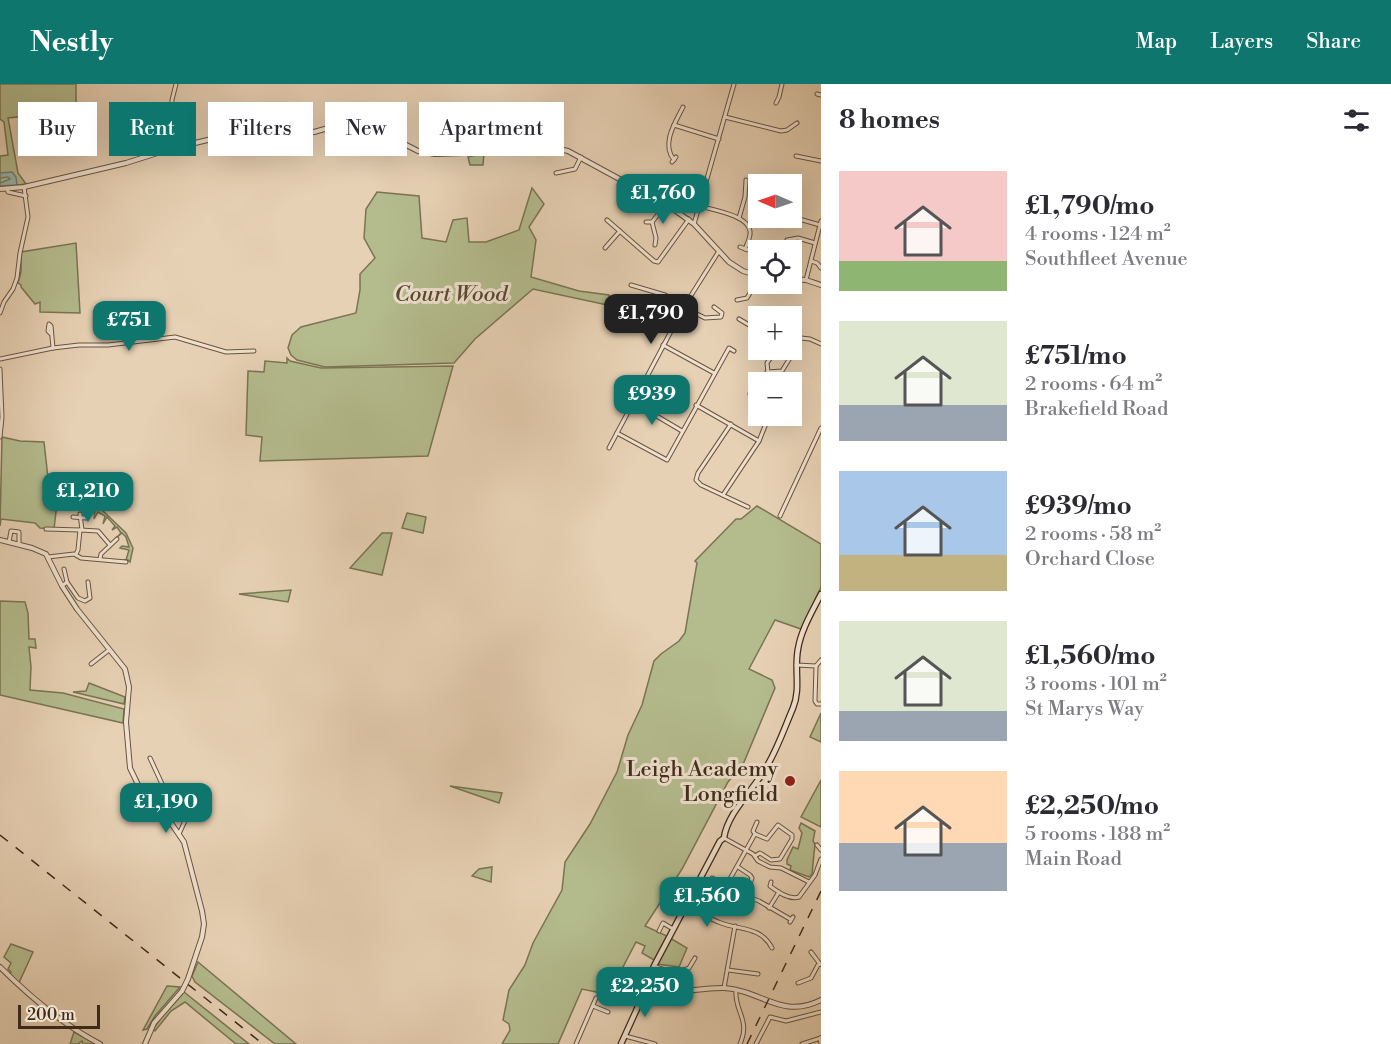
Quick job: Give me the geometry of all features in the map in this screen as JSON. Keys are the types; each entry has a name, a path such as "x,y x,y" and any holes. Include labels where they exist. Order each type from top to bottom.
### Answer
{"main road":[{"path":"621,1044 654,966 720,841 724,838 739,805 765,770 794,707 797,692 796,665 801,638 821,594"}],"street":[{"path":"172,102 176,84"},
{"path":"694,224 734,84"},
{"path":"776,103 782,84"},
{"path":"674,160 668,147 674,125 683,107"},
{"path":"725,117 781,132 797,123"},
{"path":"196,143 253,131 307,134 345,124 357,124 379,131 418,151 431,154 465,153 523,143 554,147 581,157 669,206 689,219 729,262 748,273"},
{"path":"674,125 719,138"},
{"path":"0,189 24,187 148,156"},
{"path":"796,156 821,161"},
{"path":"556,173 575,169 581,157"},
{"path":"739,218 745,197 746,180"},
{"path":"0,313 4,302 14,289 17,278 28,220 24,187"},
{"path":"7,189 8,192 26,196"},
{"path":"652,222 669,206"},
{"path":"700,206 739,218 746,223 750,230 746,250 740,247"},
{"path":"607,220 658,262 689,219"},
{"path":"802,219 820,223 806,280"},
{"path":"646,222 652,222"},
{"path":"652,222 656,238 655,245"},
{"path":"605,248 620,231"},
{"path":"787,240 798,238 815,243"},
{"path":"609,448 684,306 719,251"},
{"path":"811,261 817,263 821,268"},
{"path":"802,280 821,285"},
{"path":"631,285 665,295 705,318 721,317 722,313 714,307"},
{"path":"739,298 747,298 749,294"},
{"path":"739,319 748,324"},
{"path":"51,334 53,348"},
{"path":"0,359 53,348 108,345 175,337 226,352 254,351"},
{"path":"802,338 821,344"},
{"path":"663,345 714,373"},
{"path":"616,432 667,460 729,348 734,351"},
{"path":"769,360 767,372 782,371 789,360"},
{"path":"0,369 2,430 0,437"},
{"path":"633,402 682,431"},
{"path":"696,405 759,441"},
{"path":"730,424 698,473 696,480 701,485 748,507"},
{"path":"723,495 759,441 765,426"},
{"path":"780,516 821,428"},
{"path":"75,554 78,550 81,530 80,516"},
{"path":"74,517 86,518"},
{"path":"57,525 58,530"},
{"path":"46,529 92,529 98,531 110,545"},
{"path":"9,542 11,532 18,532 20,534 19,544"},
{"path":"100,559 101,554 117,539"},
{"path":"0,540 41,551 48,557 62,586 122,665 128,678 126,722 130,768 143,795 179,834 188,855 204,924 195,962 188,979 182,991 154,1023 145,1044"},
{"path":"48,557 75,554 80,558 126,562"},
{"path":"64,569 67,582 78,598 85,601 90,598 88,582"},
{"path":"62,586 67,582"},
{"path":"91,664 109,650"},
{"path":"821,660 816,666 815,686 815,701 821,704"},
{"path":"796,665 816,666"},
{"path":"815,686 821,687"},
{"path":"150,758 163,786 189,812 179,834"},
{"path":"712,878 726,886 755,834 753,831 758,822"},
{"path":"755,834 767,839 778,825 792,835 783,856 778,860 770,860 760,853 755,856"},
{"path":"724,838 755,856 758,861 770,867 781,868 809,882"},
{"path":"817,845 821,850"},
{"path":"771,882 770,886 779,892 792,898 799,897 815,875 821,859"},
{"path":"738,867 752,878 746,896 791,919"},
{"path":"769,908 779,892"},
{"path":"686,905 720,923 747,929 767,939 772,945"},
{"path":"659,931 663,923 674,929"},
{"path":"724,988 735,926"},
{"path":"800,982 811,978 820,964 811,952"},
{"path":"654,966 681,971 690,968 695,958"},
{"path":"0,967 36,1002 100,1044"},
{"path":"728,970 758,974"},
{"path":"646,989 675,992 724,988 791,1008 804,1007 821,1000"},
{"path":"736,990 736,999 745,1027 740,1044"},
{"path":"576,1044 596,998"},
{"path":"592,1006 608,1012"},
{"path":"756,1044 770,1017 787,1021 821,1012"},
{"path":"625,1036 655,1044"},
{"path":"802,1044 820,1038 821,1044"}],"green space":[{"path":"0,84 76,84 76,102 18,102 18,117 8,118 18,173 26,184 0,187 0,156 8,155 4,122 0,119"},
{"path":"484,156 483,165 470,165 468,157"},
{"name":"Court Wood","path":"532,188 544,204 529,227 536,240 531,277 579,291 609,295 612,306 533,289 475,339 454,363 325,367 297,360 291,355 288,348 292,335 301,327 356,313 360,274 375,258 364,238 366,209 377,192 419,196 422,238 446,242 453,220 467,218 469,242 486,242 519,230"},
{"path":"76,243 80,313 40,312 40,302 35,304 18,283 21,272 21,252"},
{"path":"287,358 290,361 321,368 453,366 428,456 260,461 262,437 246,435 248,371 264,372 265,361 287,363"},
{"path":"2,437 20,441 44,442 50,496 57,503 54,529 40,528 35,523 1,519 0,526"},
{"path":"81,504 101,509 126,533 133,548 130,562 126,560 129,550 120,548 129,547 126,537 122,533 115,539 121,533 117,527 112,530 115,526 107,517 103,524 105,516 98,512 94,519 95,509"},
{"path":"757,506 821,544 821,587 801,629 775,620 749,669 772,680 775,688 744,762 728,782 682,869 645,926 667,936 654,960 642,953 645,946 636,942 623,967 627,973 615,999 582,989 558,1044 502,1044 510,1030 509,1024 503,1020 509,990 525,965 533,943 562,890 565,862 590,824 617,772 628,735 642,705 654,661 679,641 685,633 697,563 695,561 736,519 741,519"},
{"path":"407,513 426,517 423,533 402,528"},
{"path":"382,533 392,533 382,575 350,568"},
{"path":"291,590 288,602 239,594"},
{"path":"0,601 25,602 28,613 29,639 35,639 36,648 29,647 30,690 63,693 124,709 123,723 0,695"},
{"path":"89,683 125,697 124,704 73,692 86,691"},
{"path":"821,713 821,742 810,737"},
{"path":"821,780 821,827 801,817"},
{"path":"450,786 502,793 499,803"},
{"path":"801,823 815,831 812,874 809,877 790,870 791,866 787,864 793,847 798,849 802,833 799,828"},
{"path":"492,867 491,882 472,876 479,869"},
{"path":"670,938 687,948 679,967 656,964"},
{"path":"11,944 33,952 18,985 8,969 11,963 4,957"},
{"path":"198,962 296,1044 275,1044 195,982 192,976"},
{"path":"167,986 180,987 147,1029 143,1030"},
{"path":"184,992 249,1044 236,1044 185,1002 171,1011 155,1031 153,1029 164,1014"},
{"path":"74,1032 97,1044 83,1044 82,1041 78,1044 70,1044"}],"water":[{"path":"12,172 16,177 17,185 0,186 0,183 10,179 0,178 0,173"}],"railway":[{"path":"0,835 263,1044"},
{"path":"747,1044 821,891"}],"place":[{"name":"Leigh Academy Longfield","path":"790,781"}]}
